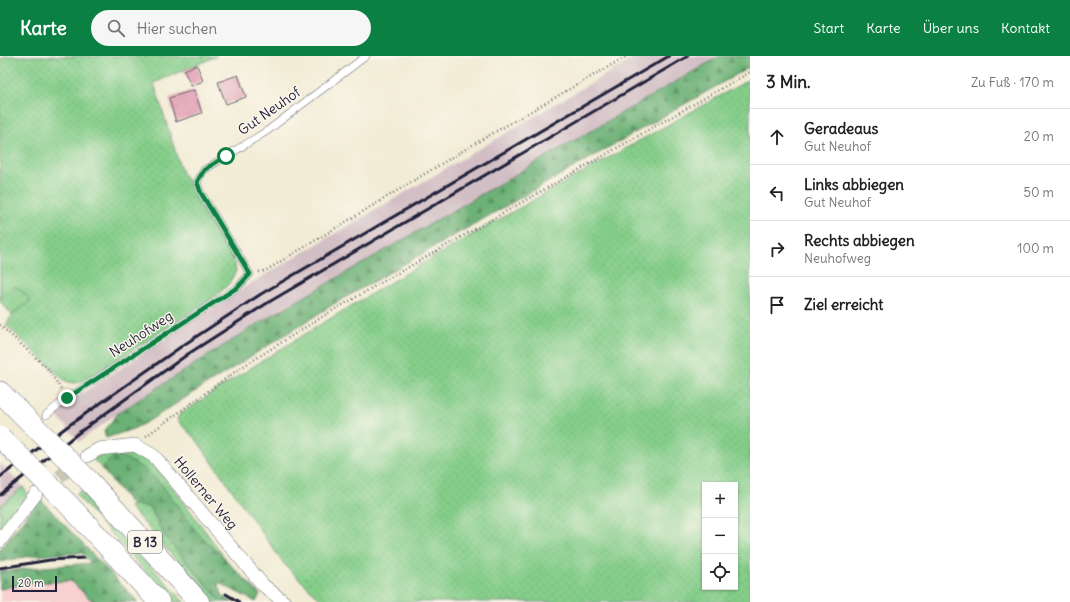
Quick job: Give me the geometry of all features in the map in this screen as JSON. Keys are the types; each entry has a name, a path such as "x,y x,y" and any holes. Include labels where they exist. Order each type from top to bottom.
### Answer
{"main road":[{"name":"B 13","path":"7,399 90,482 199,602"},
{"name":"B 13","path":"0,437 66,503 160,602"}],"street":[{"path":"87,456 98,450 135,445"},
{"name":"Hollerner Weg","path":"135,445 154,456 263,585 284,602"},
{"path":"0,541 36,494"}],"lane":[{"name":"Gut Neuhof","path":"250,274 201,193 197,182 204,170 267,131 366,56"},
{"name":"Neuhofweg","path":"46,415 67,398 238,287 250,274"}],"path":[{"path":"250,274 265,271 469,147 627,56"},
{"path":"135,445 238,369 330,312 750,72"},
{"path":"0,325 47,368 67,398"}],"shaded area":[{"path":"637,56 720,56 259,323 118,413 79,442 56,415 69,402 251,283"},
{"path":"0,463 23,487 0,506"},
{"path":"71,581 93,602 0,602 0,589 31,583"}],"green space":[{"path":"6,56 217,56 154,83 182,173 200,197 234,258 236,271 229,284 216,296 87,379 78,382 70,383 64,380 6,325 12,315 31,300 16,286 0,299 0,60"},
{"path":"720,56 750,56 750,67 334,304 147,422 133,429 106,438 104,431 118,413 259,323"},
{"path":"750,79 750,602 323,602 284,564 198,442 177,420 179,415 318,326 533,200"},
{"path":"16,286 31,300 12,315 0,299"},
{"path":"119,453 133,455 149,461 167,479 236,573 195,530 161,484 113,457 101,468 93,459 105,454"},
{"path":"121,456 143,468 161,484 195,530 260,594 256,602 217,582 223,596 233,602 221,602 164,535 150,507 132,505 101,468 113,457"},
{"path":"23,487 28,494 0,532 0,506"},
{"path":"81,490 184,602 173,602 76,495"},
{"path":"40,499 138,602 93,602 71,581 31,583 0,589 0,572 91,563 81,553 29,556 0,562 0,549"},
{"path":"129,506 150,507 164,535 221,602 213,602"}],"building":[{"path":"197,65 203,81 191,86 184,70"},
{"path":"238,75 246,97 226,104 218,82"},
{"path":"194,90 202,113 176,122 169,98"}],"tunnel":[{"path":"44,488 79,462"}],"railway":[{"path":"0,477 68,426 182,346 261,294 669,56"},
{"path":"0,495 77,434 188,354 269,302 688,56"},
{"path":"0,568 50,560 84,558"},
{"path":"226,594 239,602"}],"route":[{"path":"67,398 238,287 250,274 201,193 197,182 204,170 226,156"}]}
